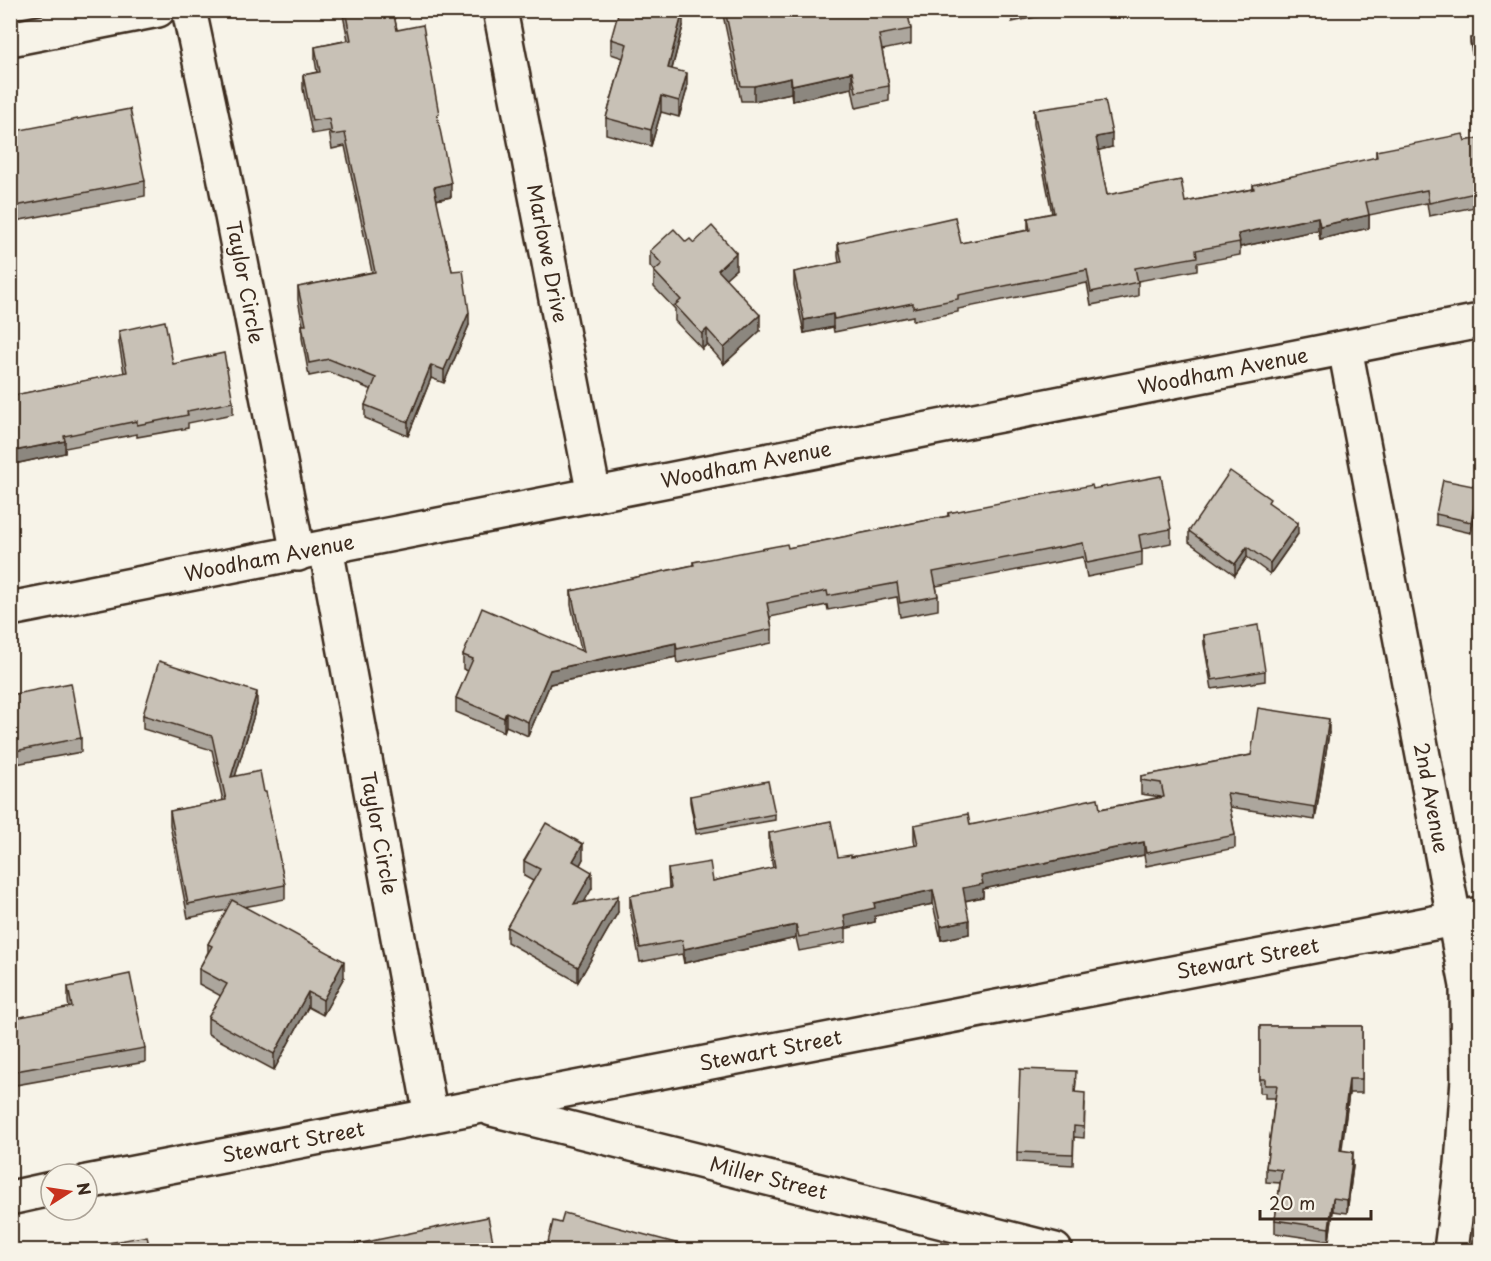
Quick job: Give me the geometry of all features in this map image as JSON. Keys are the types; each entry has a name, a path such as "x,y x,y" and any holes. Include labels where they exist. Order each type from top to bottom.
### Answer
{"street":[{"path":"10,39 158,10"},
{"name":"Taylor Circle","path":"189,10 223,170 312,551 431,1116"},
{"name":"Marlowe Drive","path":"500,10 594,495"},
{"name":"Woodham Avenue","path":"10,609 1480,321"},
{"name":"2nd Avenue","path":"1345,348 1468,916 1468,1080 1462,1164 1450,1251"},
{"name":"Stewart Street","path":"99,1180 1468,916"},
{"name":"Miller Street","path":"482,1106 1055,1251"},
{"path":"10,1198 39,1192"}],"building":[{"path":"345,10 393,10 397,30 423,25 439,114 437,115 451,183 434,187 452,271 463,270 469,312 444,370 431,365 408,422 365,405 376,378 329,359 309,363 302,325 306,325 298,287 375,272 345,133 332,135 329,118 312,121 303,75 320,72 315,47 351,40"},
{"path":"619,10 683,11 668,68 687,73 679,101 661,96 651,130 606,118 627,44 611,39"},
{"path":"725,10 907,10 911,29 879,35 889,86 856,92 852,72 792,85 791,78 754,86 741,86"},
{"path":"1480,36 1480,68 1476,69 1470,38"},
{"path":"1105,100 1112,134 1096,137 1107,195 1181,180 1185,202 1254,189 1253,185 1377,157 1376,151 1463,134 1465,141 1480,138 1480,192 1429,203 1427,190 1366,202 1369,215 1320,226 1318,217 1238,234 1240,242 1196,250 1197,257 1135,268 1138,282 1091,292 1087,270 958,295 958,299 913,308 913,303 834,319 833,314 804,320 794,272 842,262 838,243 955,217 961,243 1030,230 1028,218 1054,213 1034,110"},
{"path":"130,109 145,181 10,207 10,132"},
{"path":"712,226 736,253 718,270 760,315 724,348 707,329 702,334 675,305 681,300 654,271 662,264 650,251 674,229 686,242 690,239 694,243"},
{"path":"165,321 173,364 224,353 233,402 187,411 188,415 137,425 137,421 64,436 65,441 14,451 13,445 10,445 10,396 127,372 119,331"},
{"path":"1230,471 1270,499 1268,502 1298,523 1270,563 1247,547 1235,564 1189,531"},
{"path":"1161,476 1171,529 1139,535 1142,552 1087,563 1083,543 933,572 938,596 900,603 897,583 828,596 827,591 767,603 772,629 677,649 676,643 550,670 528,722 506,712 504,718 456,698 473,659 463,655 482,608 584,652 571,591 694,565 693,562 787,544 788,548 949,516 948,513 1092,485 1093,489"},
{"path":"1480,477 1480,507 1475,506"},
{"path":"1443,480 1478,487 1471,522 1436,514"},
{"path":"1258,625 1265,671 1212,680 1204,635"},
{"path":"159,661 257,692 231,777 260,771 285,885 188,904 170,811 226,800 212,736 143,715"},
{"path":"71,683 81,738 10,752 10,695"},
{"path":"1258,708 1329,719 1315,807 1227,793 1235,835 1146,853 1144,842 981,876 983,884 963,888 969,920 941,926 933,890 874,903 875,908 844,915 846,928 799,937 796,925 684,949 682,940 640,948 630,896 671,888 668,869 710,862 713,881 775,867 769,833 831,821 838,857 851,855 851,857 918,845 914,825 968,814 970,825 1098,798 1100,809 1164,797 1161,783 1141,780 1141,776 1251,755"},
{"path":"768,781 775,814 696,829 690,796"},
{"path":"546,823 583,844 573,861 592,872 574,904 618,896 578,967 507,927 540,869 524,861"},
{"path":"232,900 344,961 323,1000 308,992 274,1054 208,1018 227,984 199,969 212,946 208,944"},
{"path":"130,974 145,1048 10,1072 10,1019 72,1007 68,987"},
{"path":"1260,1026 1362,1026 1362,1079 1349,1079 1340,1150 1353,1152 1347,1200 1333,1198 1329,1228 1275,1220 1282,1170 1266,1168 1277,1085 1265,1085 1265,1079 1260,1079"},
{"path":"1020,1069 1076,1071 1075,1092 1085,1093 1084,1127 1074,1126 1073,1154 1017,1152"},
{"path":"564,1213 707,1251 546,1251 553,1221 561,1223"},
{"path":"488,1217 495,1251 323,1251"},
{"path":"147,1236 150,1251 63,1251"}]}
